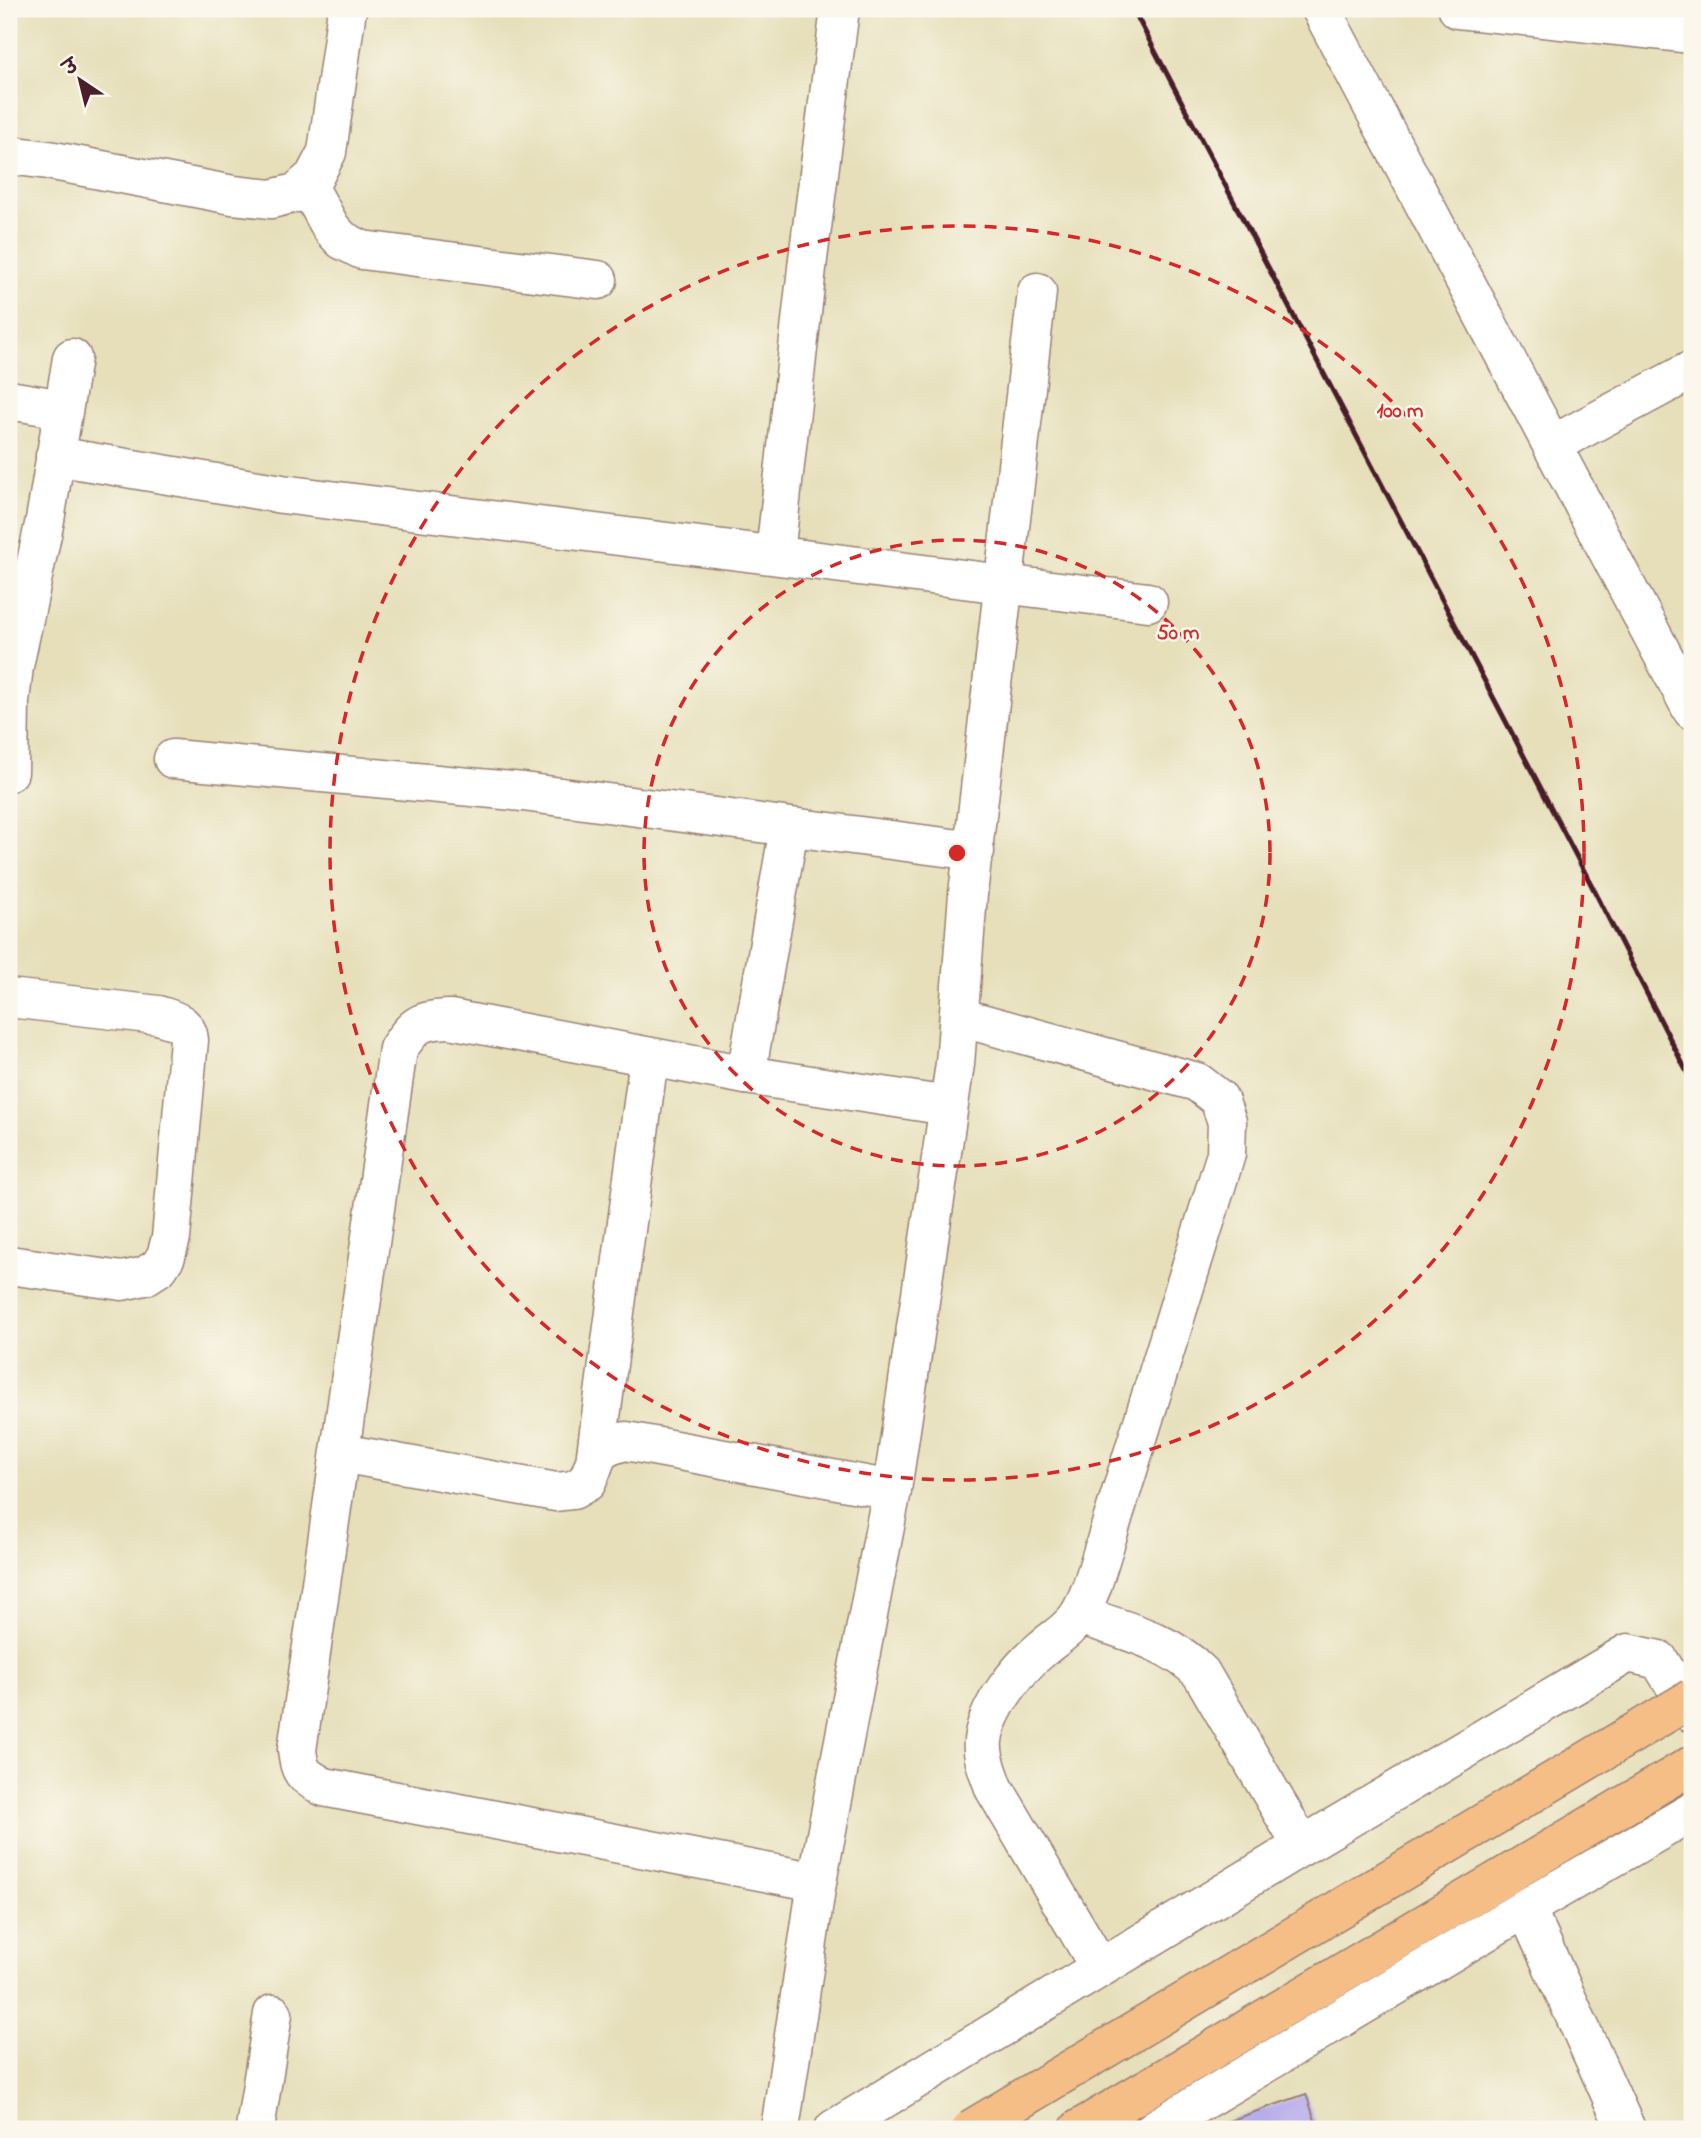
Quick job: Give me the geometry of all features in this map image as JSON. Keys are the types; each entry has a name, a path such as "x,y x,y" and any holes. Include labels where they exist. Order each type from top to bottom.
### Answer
{"main road":[{"path":"971,2129 1692,1698"},
{"path":"1079,2129 1692,1765"}],"street":[{"path":"9,155 233,195 271,199 296,193 314,177 327,152 347,9"},
{"path":"775,555 808,259 840,9"},
{"path":"1321,9 1692,710"},
{"path":"1458,9 1533,13 1692,34"},
{"path":"307,184 331,228 342,240 362,250 598,280"},
{"path":"780,2129 817,1882 892,1490 955,1064 968,894 1037,292"},
{"path":"9,772 10,701 14,666 45,520 72,358"},
{"path":"1552,445 1692,370"},
{"path":"9,400 63,409"},
{"path":"55,456 282,494 1148,602"},
{"path":"173,760 523,792 975,851"},
{"path":"746,1075 789,828"},
{"path":"9,998 158,1015 179,1022 188,1032 189,1040 171,1238 166,1256 159,1267 145,1276 122,1281 9,1265"},
{"path":"959,1017 1197,1082 1220,1099 1227,1122 1226,1154 1092,1586 1079,1615 1064,1633 1017,1673 1001,1695 983,1741 985,1764 994,1788 1100,1968"},
{"path":"817,1882 324,1787 300,1769 297,1750 398,1049 411,1031 427,1019 450,1019 746,1075 948,1106"},
{"path":"341,1452 556,1492 573,1490 587,1482 596,1454 649,1058"},
{"path":"596,1454 610,1445 626,1441 892,1490"},
{"path":"1079,1615 1164,1645 1186,1658 1201,1672 1302,1846"},
{"path":"834,2129 1628,1653 1659,1660 1692,1713"},
{"path":"1155,2129 1692,1812"},
{"path":"1526,1908 1626,2129"},
{"path":"254,2129 273,2014"}],"building":[{"path":"1306,2094 1318,2129 1206,2129"}],"railway":[{"path":"1133,9 1692,1082"}]}
